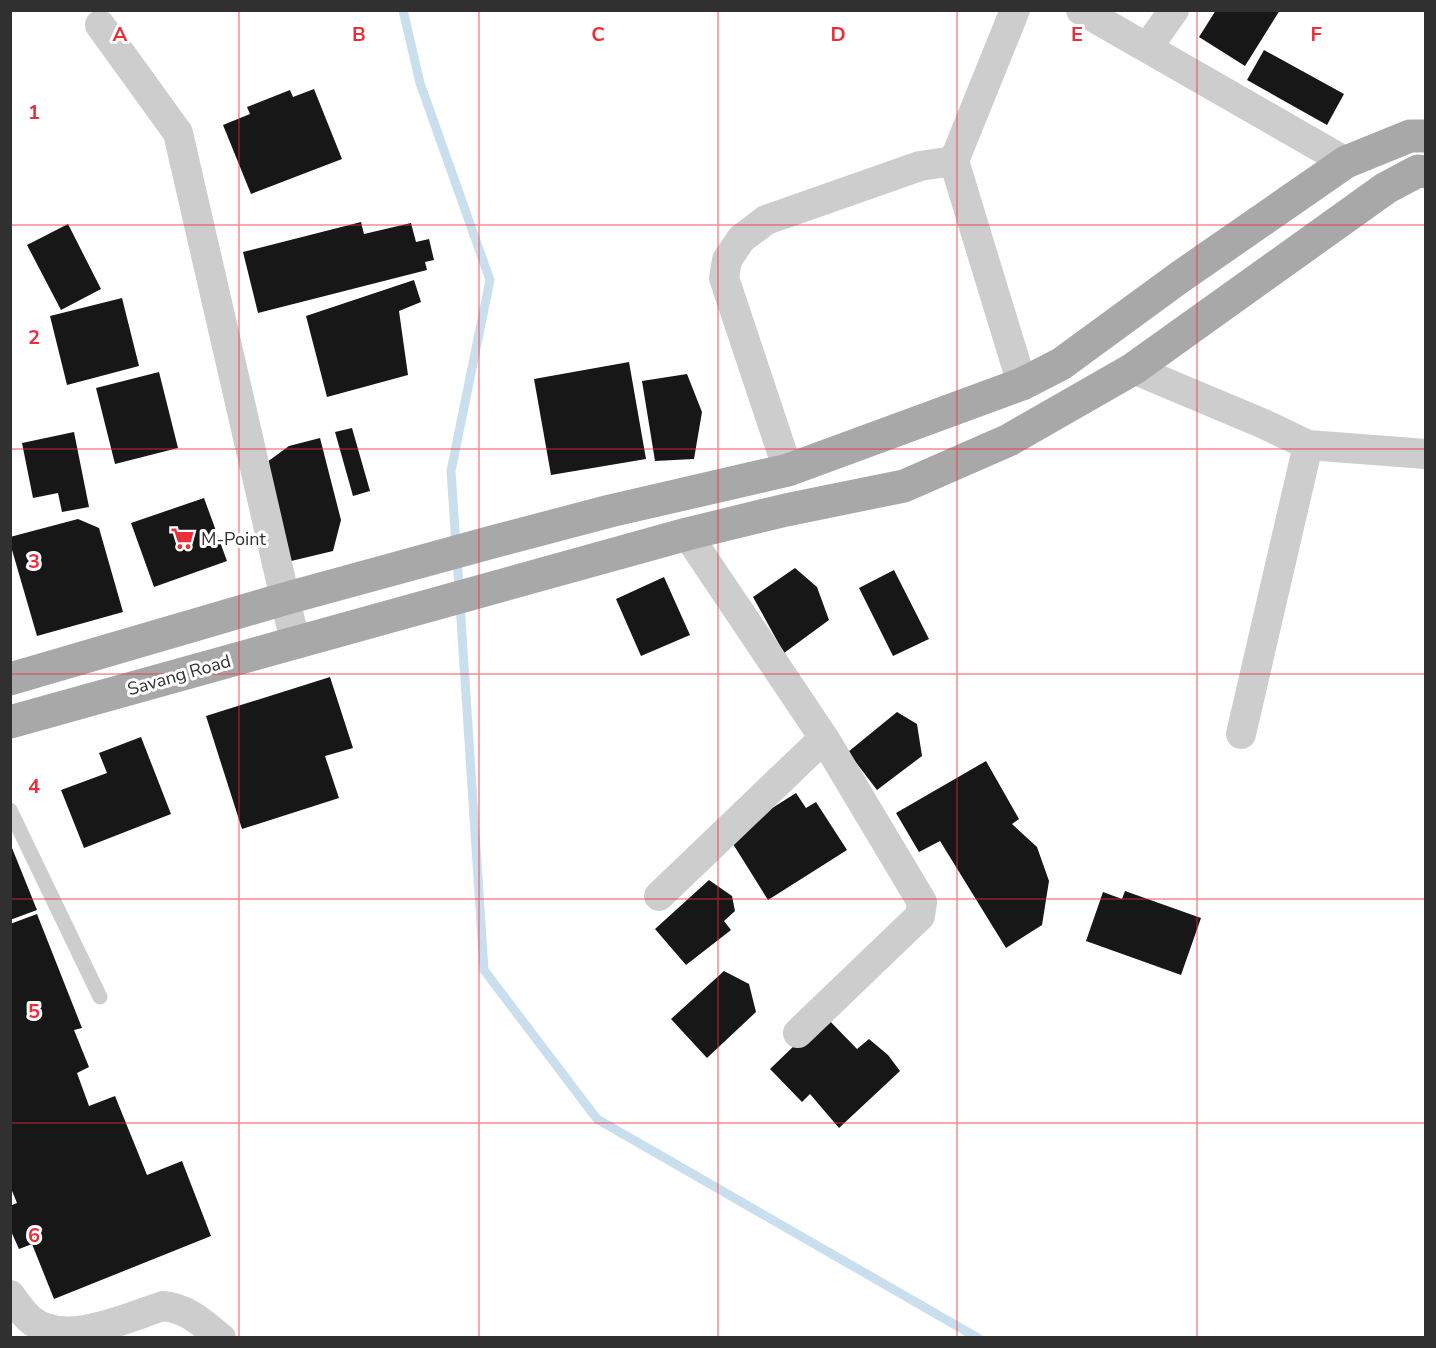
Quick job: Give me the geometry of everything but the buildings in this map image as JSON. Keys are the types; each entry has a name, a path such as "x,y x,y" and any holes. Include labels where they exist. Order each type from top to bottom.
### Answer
{"main road":[{"path":"10,678 496,541 610,511 788,470 1022,384 1061,364 1180,277 1346,162 1410,136 1425,136"},
{"name":"Savang Road","path":"10,722 687,534 786,510 904,486 1009,440 1133,369 1386,188 1418,171 1425,172"},
{"path":"610,511 619,552"}],"street":[{"path":"1015,10 954,161 1022,384"},
{"path":"1081,10 1346,162"},
{"path":"1147,48 1174,10"},
{"path":"100,25 178,133 295,642"},
{"path":"788,470 724,278 727,260 741,239 766,220 920,166 954,161"},
{"path":"1133,369 1308,445 1425,454"},
{"path":"1241,734 1308,445"},
{"path":"687,534 824,738 922,902 920,916 798,1033"},
{"path":"659,896 824,738"},
{"path":"10,1295 31,1321 40,1327 60,1332 81,1331 163,1306 175,1307 188,1312 221,1338"}],"lane":[{"path":"10,810 100,997"}],"waterway":[{"path":"403,10 420,83 490,280 451,471 456,545"},
{"path":"457,558 484,970 597,1119 978,1338"}],"place":[{"name":"M-Point","path":"183,539"}]}
